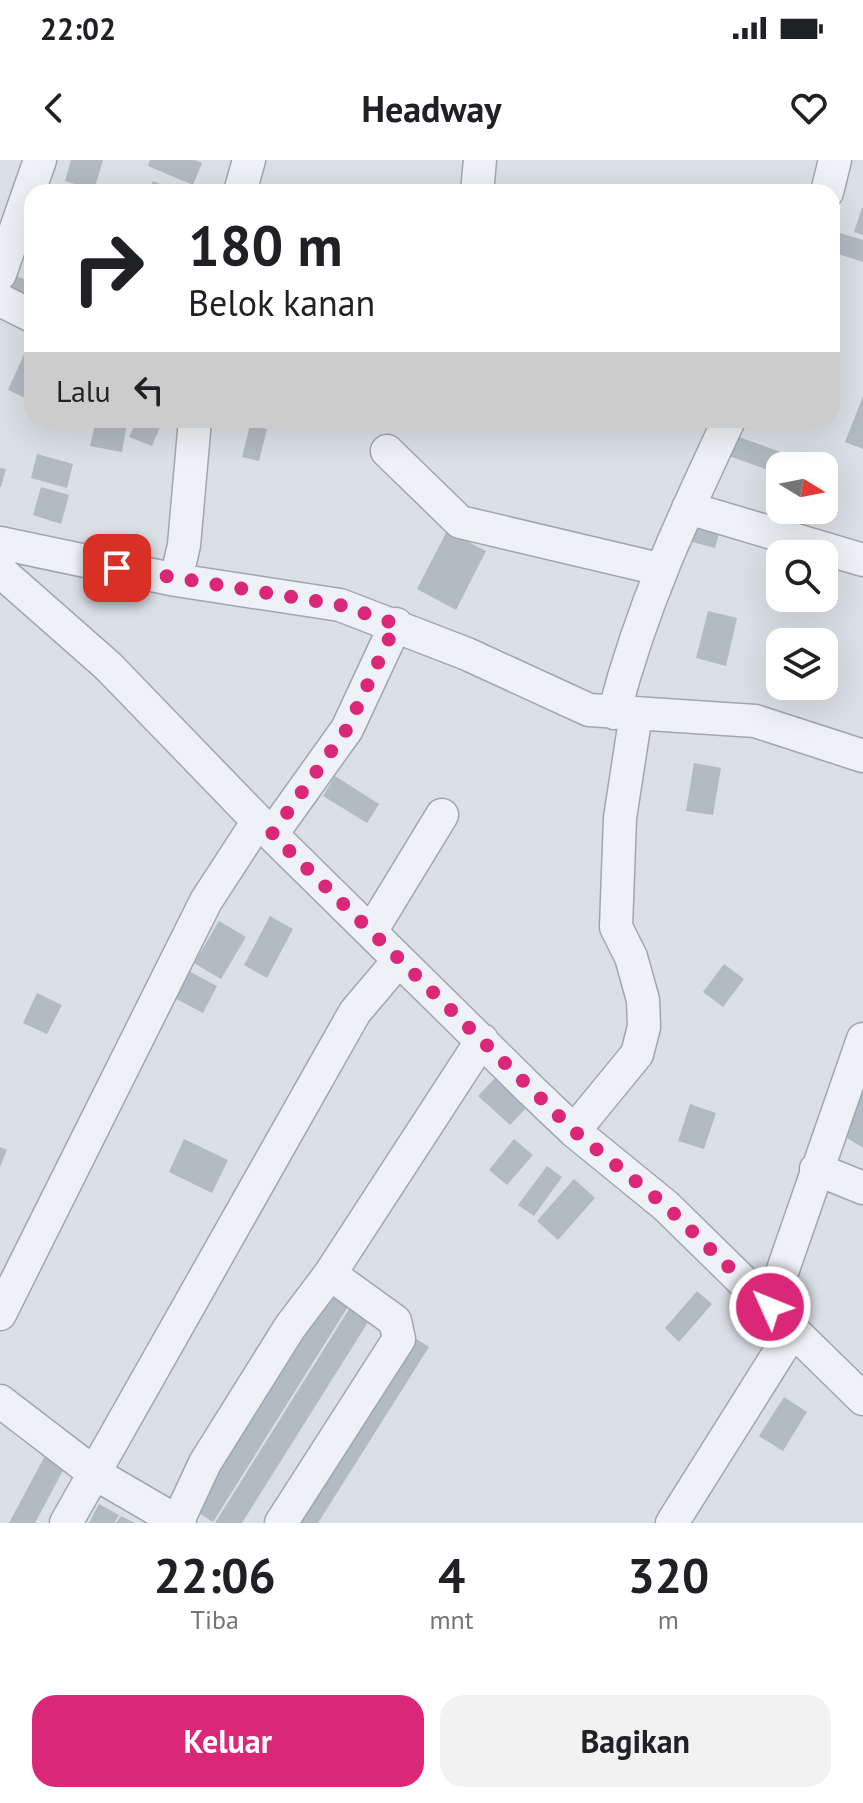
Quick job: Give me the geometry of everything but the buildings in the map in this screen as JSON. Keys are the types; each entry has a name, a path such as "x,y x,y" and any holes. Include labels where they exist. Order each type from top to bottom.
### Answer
{"street":[{"path":"32,184 40,160"},
{"path":"242,184 249,160"},
{"path":"478,184 480,160"},
{"path":"829,184 835,160"},
{"path":"0,274 24,206"},
{"path":"0,300 24,312"},
{"path":"176,580 184,545 194,428"},
{"path":"574,1131 637,1054 644,1027 639,985 631,957 616,927 625,714 631,647 659,569 725,428"},
{"path":"387,451 460,522 659,569"},
{"path":"688,508 863,560"},
{"path":"0,543 176,580 340,605 396,624 589,710 755,721 863,756"},
{"path":"0,571 108,666 265,828 574,1131 666,1206 863,1399"},
{"path":"0,1314 206,901 347,729 396,624"},
{"path":"372,930 442,815"},
{"path":"66,1523 355,1012 399,960"},
{"path":"770,1307 863,1039"},
{"path":"0,1401 94,1473 179,1523 205,1463 290,1327 330,1274 482,1040"},
{"path":"816,1169 863,1188"},
{"path":"281,1523 399,1339 395,1321 330,1274"},
{"path":"672,1523 792,1332"}],"route":[{"path":"117,568 340,605 396,624 347,729 272,834 574,1131 666,1206 770,1307"}]}
